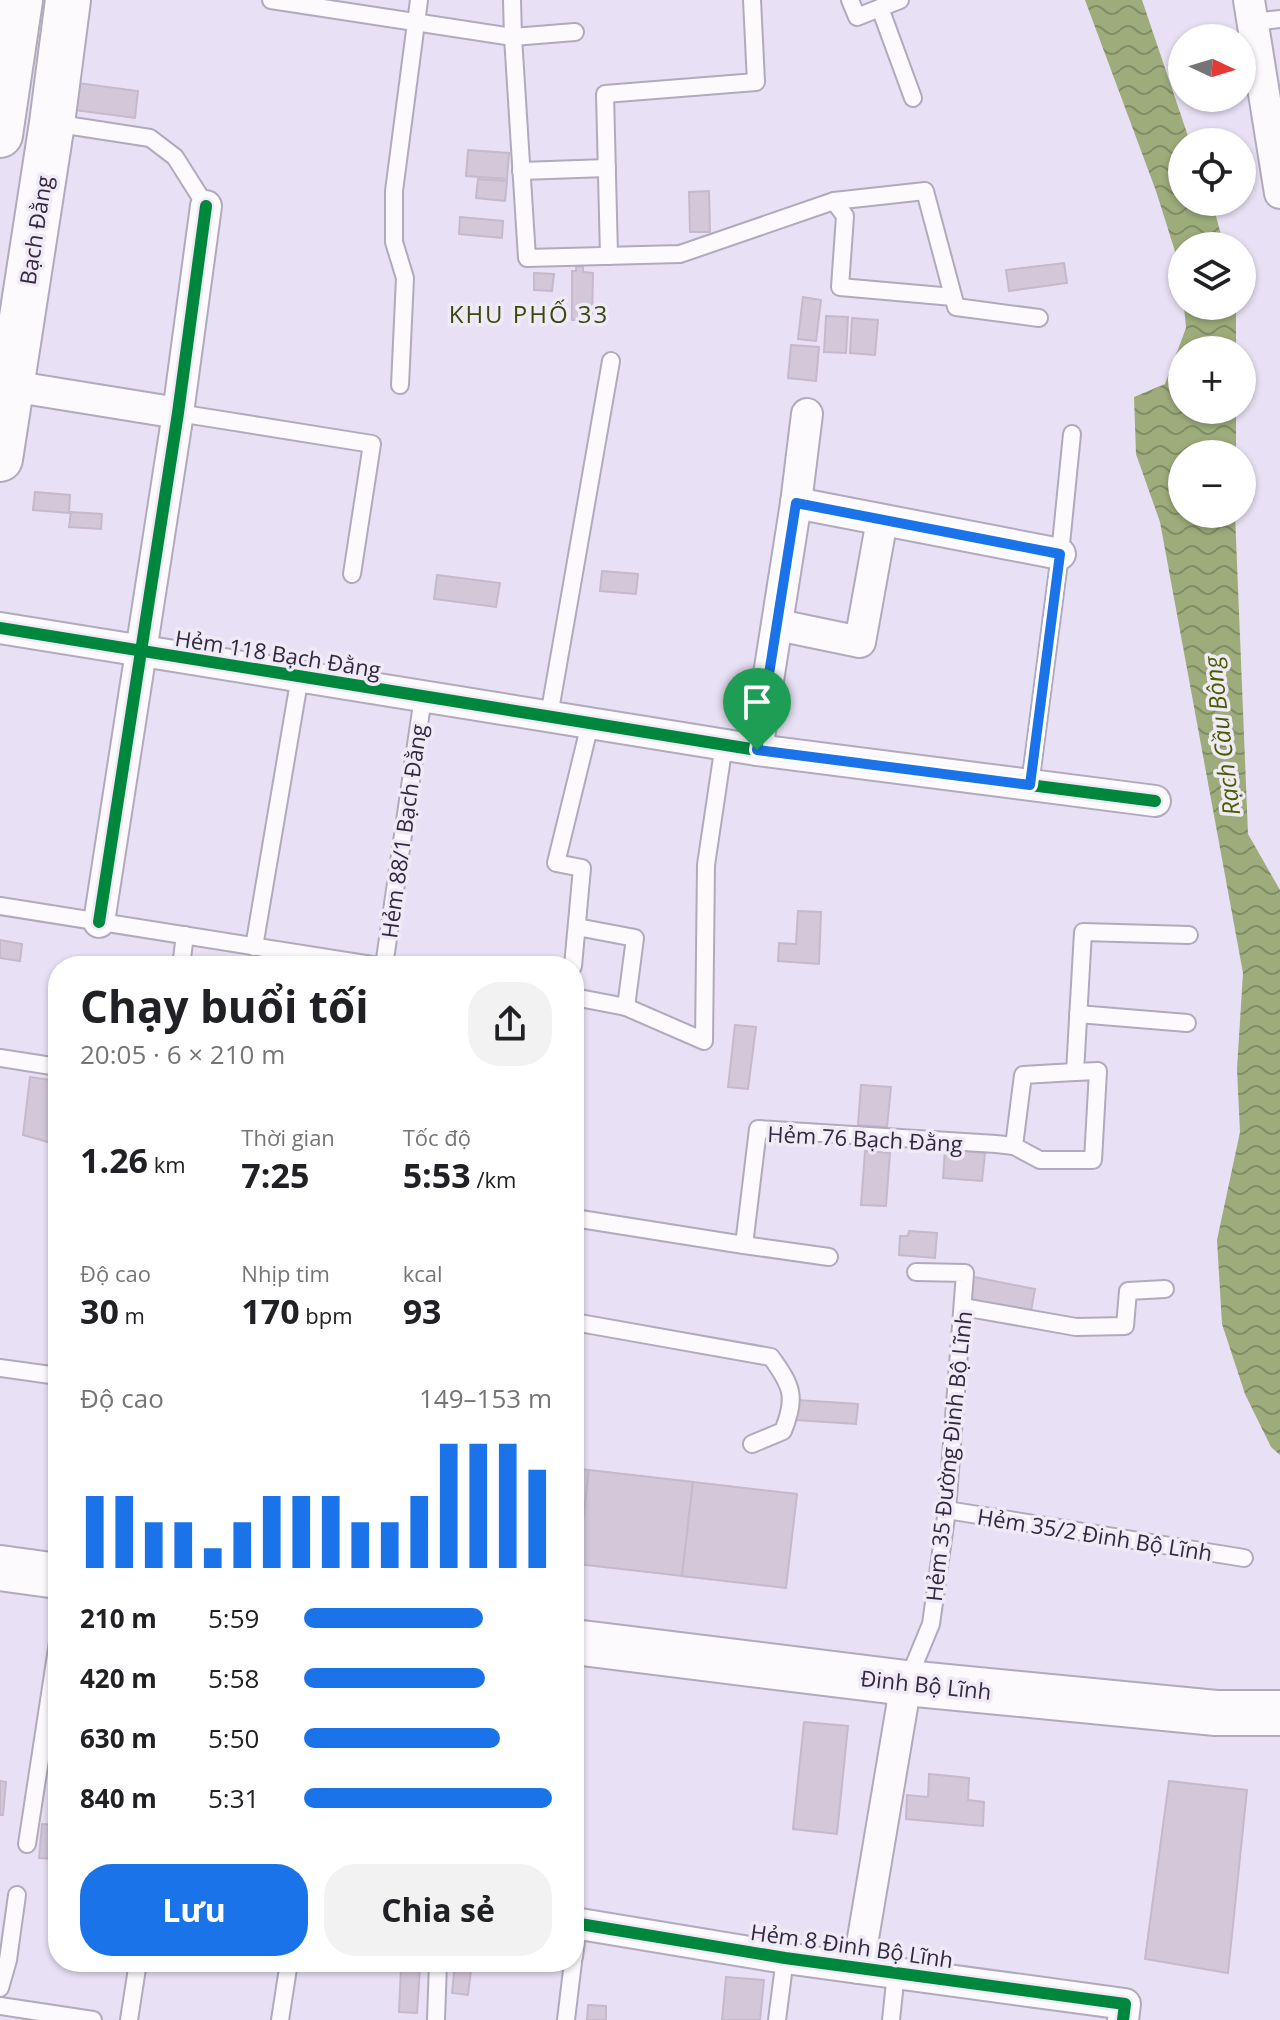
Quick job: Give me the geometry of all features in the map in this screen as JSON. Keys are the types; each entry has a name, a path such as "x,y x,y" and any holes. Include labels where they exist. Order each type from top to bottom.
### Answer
{"main road":[{"path":"1,120 20,0"},
{"name":"Bạch Đằng","path":"0,459 68,0"},
{"path":"0,1568 48,1575"},
{"name":"Đinh Bộ Lĩnh","path":"584,1643 906,1683 1216,1713 1280,1713"}],"street":[{"path":"1261,14 1280,193"},
{"path":"99,922 178,413 206,206"},
{"path":"11,386 178,413"},
{"path":"757,750 807,414"},
{"path":"796,503 1060,554"},
{"path":"778,625 860,642 882,520"},
{"name":"Hẻm 118 Bạch Đằng","path":"0,628 757,750 1155,801"},
{"path":"858,1968 906,1683"},
{"name":"Hẻm 8 Đinh Bộ Lĩnh","path":"584,1924 896,1973 1129,2015"}],"lane":[{"path":"271,0 513,37 575,32"},
{"path":"400,385 405,278 394,242 394,191 419,0"},
{"path":"512,0 527,258 680,254 834,201 925,191 956,307 1039,318"},
{"path":"609,256 605,94 756,82 752,0"},
{"path":"850,0 857,17 900,0"},
{"path":"880,8 913,98"},
{"path":"52,123 150,138 175,157 206,206"},
{"path":"521,171 607,168"},
{"path":"834,201 845,216 840,287 953,297"},
{"path":"549,716 611,361"},
{"path":"178,413 372,444 352,574"},
{"path":"1030,785 1072,434"},
{"path":"254,947 300,676"},
{"name":"Hẻm 88/1 Bạch Đằng","path":"383,956 423,697"},
{"path":"574,956 582,868 556,863 590,724"},
{"path":"584,999 626,1007 704,1041 706,865 724,744"},
{"path":"0,906 314,956"},
{"path":"577,927 635,938 626,1007"},
{"path":"1014,1146 1023,1075 1075,1072 1083,932 1189,935"},
{"path":"182,956 185,935"},
{"path":"1078,1014 1187,1023"},
{"path":"0,1058 48,1065"},
{"name":"Hẻm 76 Bạch Đằng","path":"744,1245 758,1129 1014,1146 1040,1160 1093,1160 1098,1071 1075,1072"},
{"path":"584,1220 829,1257"},
{"name":"Hẻm 35 Đường Đinh Bộ Lĩnh","path":"906,1683 931,1624 947,1510 965,1273 916,1272"},
{"path":"963,1307 1076,1327 1125,1326 1128,1291 1165,1289"},
{"path":"584,1324 771,1357 789,1381 793,1407 783,1431 752,1444"},
{"path":"0,1368 48,1375"},
{"name":"Hẻm 35/2 Đinh Bộ Lĩnh","path":"947,1510 1244,1558"},
{"path":"27,1844 48,1707"},
{"path":"0,1988 17,1895"},
{"path":"777,2020 785,1958"},
{"path":"129,2020 136,1972"},
{"path":"280,2020 287,1972"},
{"path":"436,2020 438,1972"},
{"path":"566,2020 572,1972"},
{"path":"891,2020 896,1973"},
{"path":"0,2006 93,2020"}],"water":[{"path":"1085,0 1142,0 1168,77 1168,112 1180,112 1185,128 1168,128 1168,216 1216,216 1220,232 1169,232"},
{"path":"1185,320 1236,320 1236,336 1183,336"},
{"name":"Rạch Cầu Bông","path":"1168,376 1168,424 1236,424 1236,440 1168,440 1168,528 1236,528 1248,834 1280,890 1280,1455 1271,1447 1245,1394 1222,1324 1217,1240 1240,1132 1237,1069 1243,973 1160,522 1136,454 1134,397 1165,384"}],"building":[{"path":"70,82 138,91 135,118 66,109"},
{"path":"468,150 509,153 507,179 466,176"},
{"path":"478,179 507,181 505,201 476,198"},
{"path":"709,191 710,232 690,232 689,192"},
{"path":"460,217 503,221 502,238 459,234"},
{"path":"1064,263 1067,283 1009,291 1006,270"},
{"path":"583,266 583,272 593,273 592,320 572,320 572,271"},
{"path":"534,273 554,274 552,291 534,290"},
{"path":"803,297 821,300 816,341 798,339"},
{"path":"826,316 848,317 846,353 824,352"},
{"path":"852,318 878,320 875,355 850,353"},
{"path":"791,345 819,347 816,381 788,378"},
{"path":"35,492 70,495 69,513 33,510"},
{"path":"71,512 102,514 101,529 69,527"},
{"path":"602,571 638,574 636,594 600,591"},
{"path":"437,575 500,583 496,607 434,599"},
{"path":"798,911 821,912 819,964 778,961 779,943 796,944"},
{"path":"0,940 22,944 20,961 0,958"},
{"path":"735,1025 756,1027 748,1089 728,1087"},
{"path":"30,1077 48,1080 48,1142 23,1135"},
{"path":"861,1085 891,1087 887,1127 858,1125"},
{"path":"945,1149 985,1153 982,1181 943,1178"},
{"path":"865,1151 890,1153 886,1206 861,1205"},
{"path":"909,1231 937,1233 935,1258 899,1255 900,1236 908,1236"},
{"path":"969,1276 1035,1289 1031,1311 965,1299"},
{"path":"797,1400 858,1404 856,1424 796,1420"},
{"path":"584,1469 589,1470 584,1512"},
{"path":"589,1470 693,1482 682,1576 584,1565 584,1513"},
{"path":"693,1482 797,1494 786,1588 682,1576"},
{"path":"804,1722 848,1726 837,1834 793,1829"},
{"path":"929,1774 969,1778 968,1800 984,1802 983,1826 906,1819 907,1795 928,1797"},
{"path":"0,1781 6,1782 3,1815 0,1815"},
{"path":"1169,1781 1247,1790 1228,1973 1145,1959"},
{"path":"42,1824 48,1824 48,1858 39,1858"},
{"path":"401,1972 420,1972 417,2013 399,2012"},
{"path":"454,1972 471,1972 468,1995 452,1993"},
{"path":"726,1977 764,1980 760,2020 722,2020"},
{"path":"588,2005 606,2006 606,2020 587,2020"}],"cycle path":[{"path":"99,922 178,413 206,206"},
{"path":"0,628 757,750 1155,801"},
{"path":"584,1925 785,1958 1125,2004 1123,2020"}],"district":[{"name":"KHU PHỐ 33","path":"529,313"}],"route":[{"path":"796,503 1060,554 1030,785 757,750 796,503"}]}
